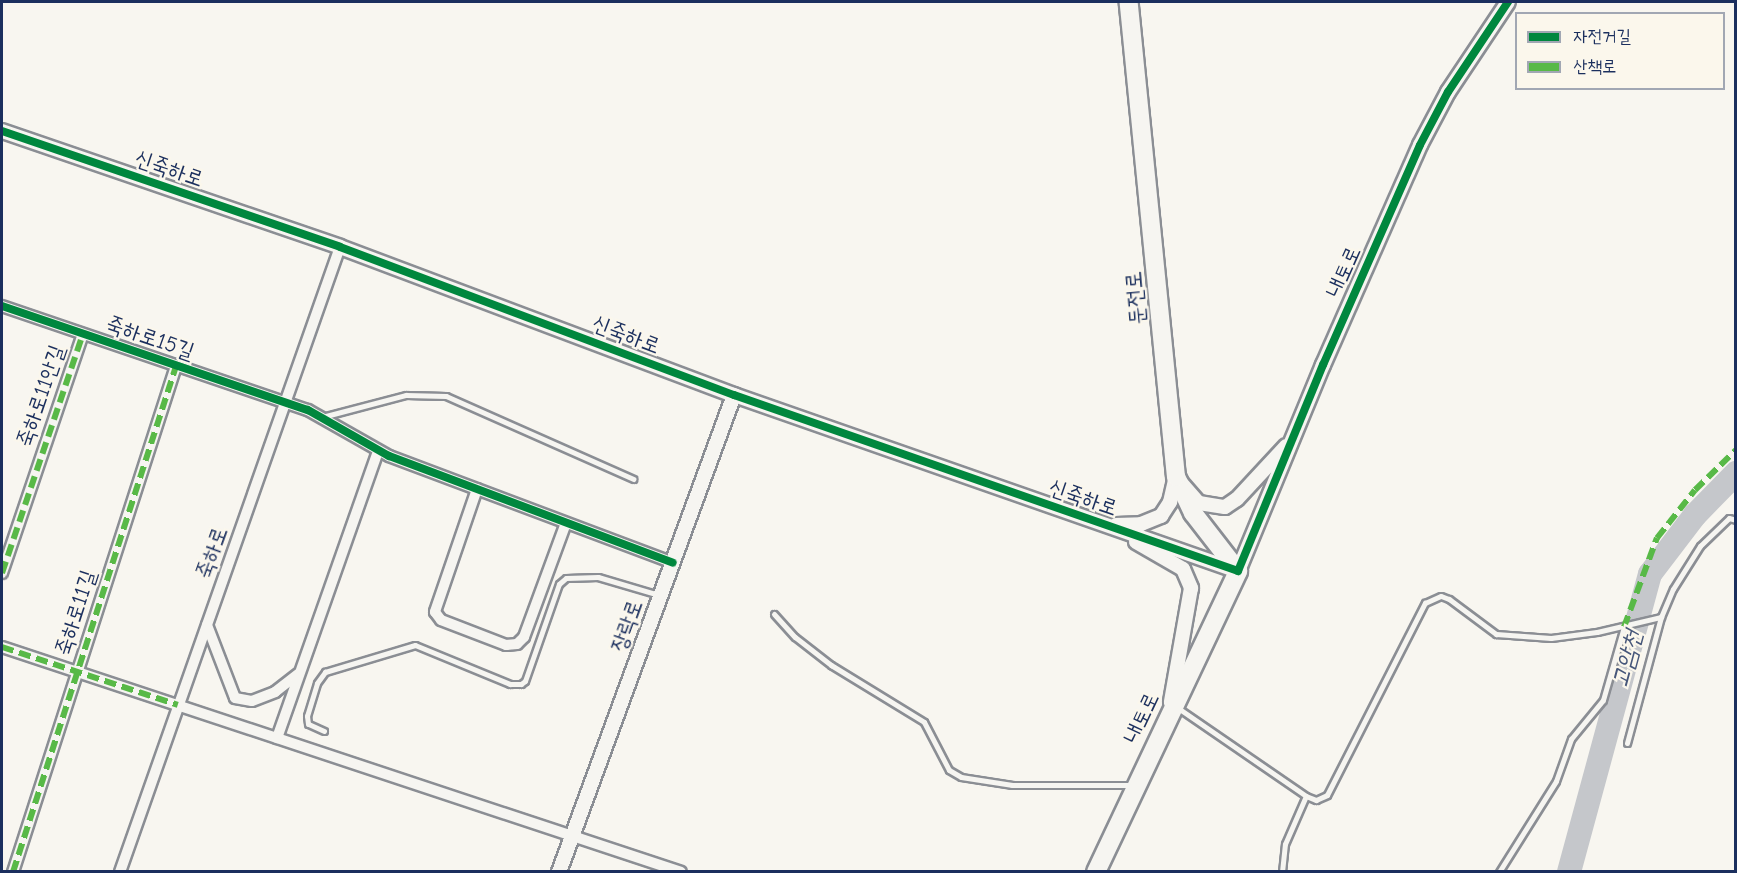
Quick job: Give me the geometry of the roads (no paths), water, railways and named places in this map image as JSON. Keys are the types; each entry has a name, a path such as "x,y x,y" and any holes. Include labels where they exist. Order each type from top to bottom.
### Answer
{"main road":[{"name":"둔전로","path":"1129,2 1176,477 1193,513 1238,571"},
{"name":"내토로","path":"1096,872 1238,571"}],"street":[{"name":"내토로","path":"1238,571 1292,440 1420,145 1448,92 1508,2"},
{"name":"신죽하로","path":"2,131 340,247 734,395 1238,571"},
{"name":"죽하로","path":"120,872 287,403 340,247"},
{"name":"죽하로15길","path":"2,306 287,403 321,417 378,452 673,563"},
{"name":"죽하로11안길","path":"2,573 4,559 83,334"},
{"name":"죽하로11길","path":"13,872 176,366"},
{"name":"장락로","path":"559,872 734,395"},
{"path":"1176,477 1199,503 1225,507 1237,500 1292,440"},
{"path":"277,738 378,452"},
{"path":"1107,525 1141,524 1161,516 1170,502 1176,477"},
{"path":"477,489 435,612 441,620 506,645 517,644 524,637 566,523"},
{"path":"1107,525 1175,564 1188,577 1188,617 1170,714"},
{"path":"207,625 235,698 252,701 274,692 301,671"},
{"path":"2,647 681,872"}],"lane":[{"path":"321,417 406,394 446,396 633,479"},
{"path":"1628,743 1660,617 1700,546 1732,519 1736,511"},
{"path":"324,731 308,724 307,716 325,672 415,645 510,684 521,684 525,681 558,584 566,578 598,577 661,596"},
{"path":"1170,714 1316,800 1327,795 1401,645 1425,603 1432,598 1449,598 1496,634 1562,638 1626,627 1660,617"},
{"path":"774,614 795,637 831,665 924,722 949,770 961,777 1012,785 1136,786"},
{"path":"1499,872 1556,781 1571,739 1603,700 1626,627"},
{"path":"1282,872 1285,844 1306,796"}],"waterway":[{"name":"고암천","path":"1569,872 1650,574 1695,515 1736,473"}]}
